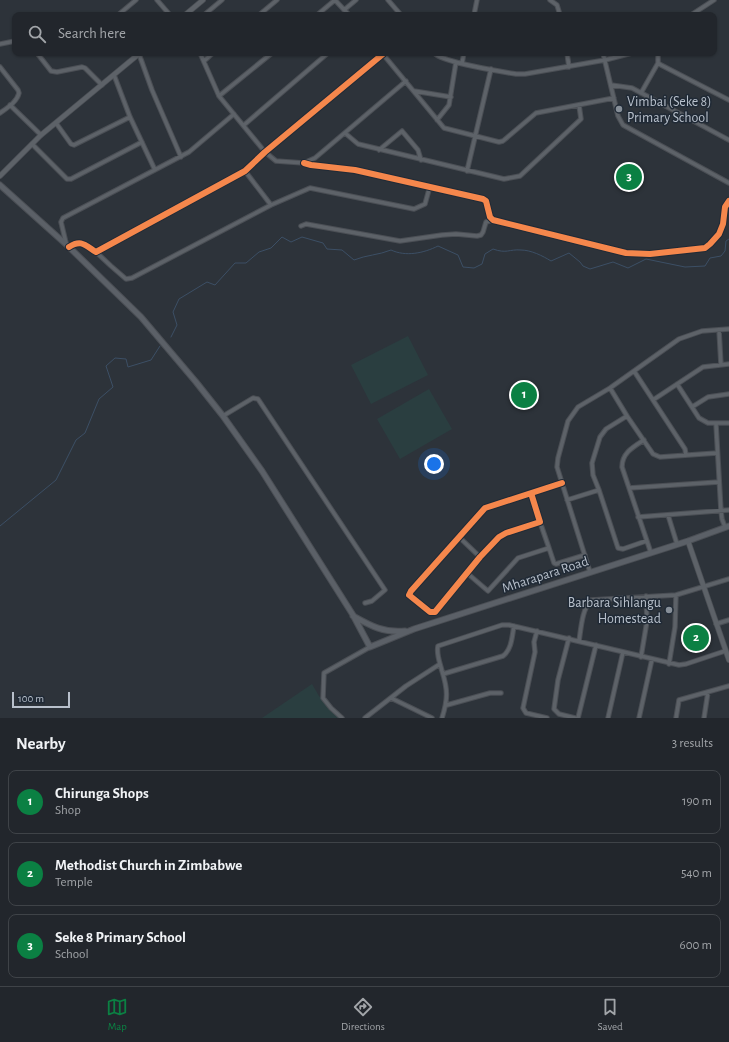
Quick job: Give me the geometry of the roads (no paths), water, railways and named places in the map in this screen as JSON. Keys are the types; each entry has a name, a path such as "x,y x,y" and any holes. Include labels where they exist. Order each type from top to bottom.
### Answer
{"main road":[{"path":"0,185 68,245 141,316 223,416 262,471 370,647"},
{"name":"Mharapara Road","path":"370,647 414,629 688,541 727,526"},
{"path":"352,616 382,630 398,631 414,629"}],"street":[{"path":"122,12 136,0"},
{"path":"157,0 167,12"},
{"path":"189,12 203,0"},
{"path":"208,12 222,0"},
{"path":"263,12 277,0"},
{"path":"321,12 335,0 344,10 356,0"},
{"path":"388,0 398,12"},
{"path":"475,12 477,0"},
{"path":"550,0 556,5 559,12"},
{"path":"696,12 714,0"},
{"path":"0,44 12,42"},
{"path":"39,56 51,71 57,72 82,67 85,68 102,85"},
{"path":"0,176 41,135 136,56"},
{"path":"141,56 152,90 181,157"},
{"path":"202,56 220,96 265,152 276,161 355,170 483,199 486,201 492,220"},
{"path":"204,61 210,56"},
{"path":"220,96 268,56"},
{"path":"244,125 324,56"},
{"path":"96,252 246,171 265,152 379,56"},
{"path":"385,56 444,128 499,142 503,141 536,113 614,98"},
{"path":"437,56 456,62 525,74 569,67 620,56"},
{"path":"462,63 463,56"},
{"path":"567,56 569,67"},
{"path":"604,56 618,116 623,125 729,183"},
{"path":"641,93 658,63 658,56"},
{"path":"437,120 449,105 456,62"},
{"path":"658,63 729,100"},
{"path":"0,67 19,91 18,96 0,113"},
{"path":"467,171 491,69"},
{"path":"114,75 130,117 155,170"},
{"path":"304,163 315,158 406,82"},
{"path":"611,85 626,86 729,140"},
{"path":"414,91 450,97"},
{"path":"10,105 41,135"},
{"path":"345,133 358,144 504,179 520,176 581,119 579,105"},
{"path":"234,114 181,157 63,218 61,222 68,245 82,243 96,252 126,278 132,278 271,205 310,188 414,209 425,204 430,186"},
{"path":"56,123 71,144 74,145 130,117"},
{"path":"379,150 402,131 418,150 421,160"},
{"path":"32,144 67,179 71,179 142,142"},
{"path":"246,171 271,205"},
{"path":"302,226 306,224 400,241 456,234 477,236 483,232 486,222 492,220 626,253 650,254 705,248 719,234 725,206 729,201"},
{"path":"590,572 557,467 568,421 578,407 610,388 679,339 702,331 729,329"},
{"path":"719,330 722,365"},
{"path":"653,400 703,367 729,364"},
{"path":"634,371 685,449 686,455"},
{"path":"677,384 699,418 716,424 729,423"},
{"path":"610,388 627,416 656,456 717,453"},
{"path":"692,407 708,397 729,394"},
{"path":"223,416 253,398 258,399 386,590 372,601 364,603"},
{"path":"627,416 606,429 600,437 592,463 593,475 616,546 623,549 646,541"},
{"path":"716,424 721,511 722,519 727,526"},
{"path":"644,440 629,450 623,460 622,467 651,553"},
{"path":"629,488 719,482"},
{"path":"540,522 502,534 466,573 435,612 430,612 409,595 485,508 562,483"},
{"path":"567,500 599,490"},
{"path":"531,493 554,563 556,564 585,554"},
{"path":"638,517 729,510"},
{"path":"668,515 678,544"},
{"path":"459,537 480,557"},
{"path":"688,541 729,660"},
{"path":"466,573 488,591 518,558 549,548"},
{"path":"579,641 585,612 591,600 676,595 729,579"},
{"path":"670,664 675,627 676,595"},
{"path":"640,657 647,621 646,596"},
{"path":"716,624 729,620"},
{"path":"442,718 447,704 447,694 437,651 438,646 502,625 514,626 568,638 670,664 686,664 725,650"},
{"path":"443,674 504,656 510,645 514,626"},
{"path":"537,631 534,642 535,652 523,708 526,713 547,718"},
{"path":"568,638 555,695 554,710 558,716 575,718"},
{"path":"578,718 596,645"},
{"path":"342,718 323,698 324,673 370,647"},
{"path":"608,718 623,652"},
{"path":"638,718 652,660"},
{"path":"365,718 411,683 440,664"},
{"path":"676,718 679,700 729,686"},
{"path":"704,718 708,692"},
{"path":"447,704 490,693 501,693"},
{"path":"391,698 432,718"}],"waterway":[{"path":"171,337 177,325 173,312 179,299 207,282 215,285 235,263 246,263 259,252 271,248 282,237 291,242 302,237 323,243 327,249 342,250 354,260 391,250 409,254 427,251 438,246 458,255 463,267 474,268 482,264 485,254 493,249 502,251 525,250 541,255 551,261 569,253 583,266 590,269 613,262 628,268 646,259 685,267 705,266 710,258 721,256 725,251 726,241 729,239"},
{"path":"0,526 56,480 76,440 85,433 99,399 113,387 106,366 115,358 126,359 128,367 151,360 160,346"}],"place":[{"name":"Vimbai (Seke 8) Primary School","path":"619,109"},
{"name":"Seke 8 Primary School","path":"629,177"},
{"name":"Chirunga Shops","path":"524,395"},
{"name":"Barbara Sihlangu Homestead","path":"669,610"},
{"name":"Methodist Church in Zimbabwe","path":"696,638"}]}
